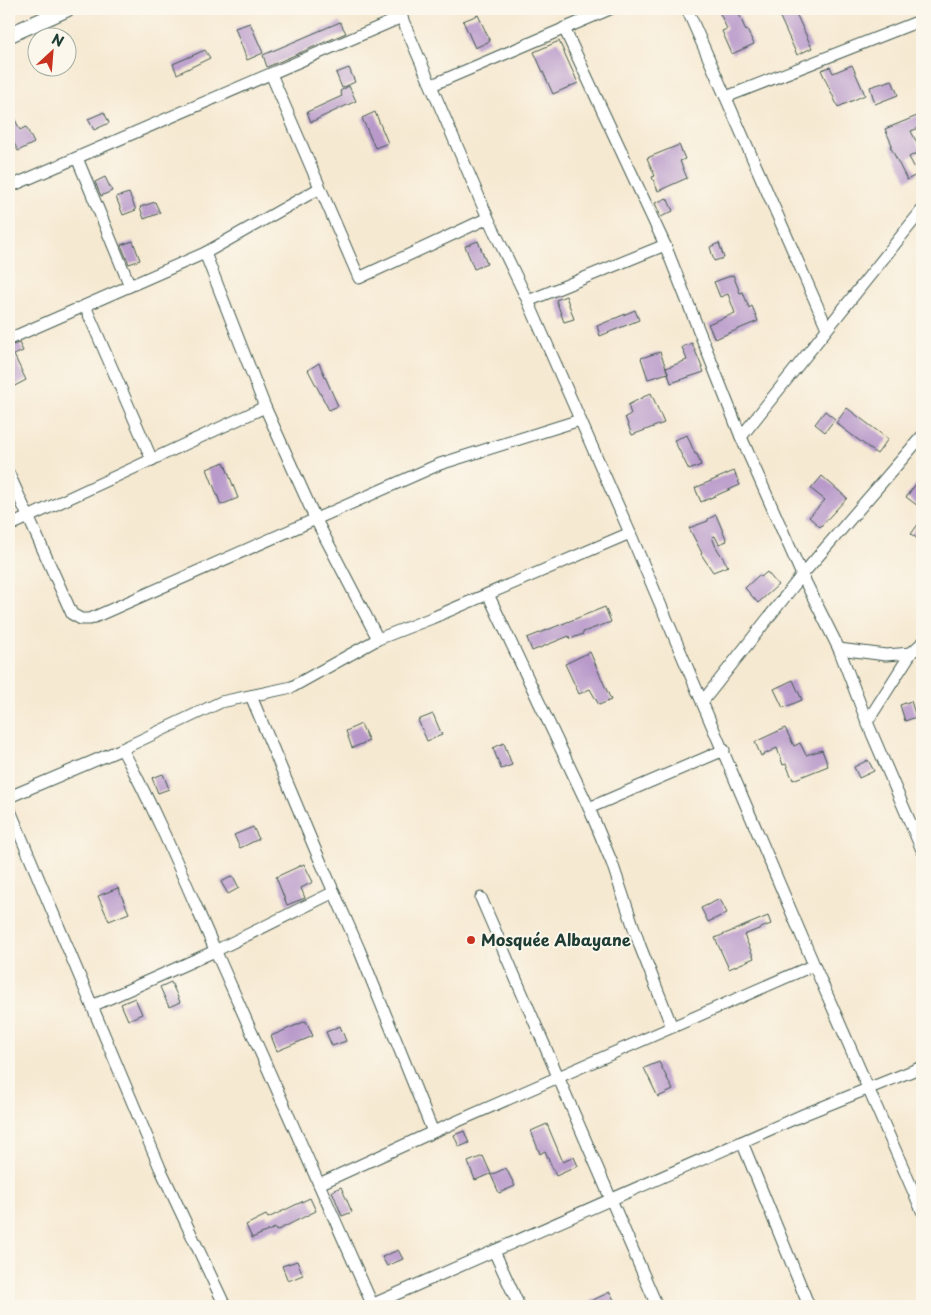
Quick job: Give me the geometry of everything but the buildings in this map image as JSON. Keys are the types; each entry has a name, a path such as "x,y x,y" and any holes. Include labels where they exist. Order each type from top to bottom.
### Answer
{"street":[{"path":"9,35 67,9"},
{"path":"432,85 610,9"},
{"path":"687,9 827,328"},
{"path":"9,188 271,74 400,13 488,218 528,301 630,533 814,965 922,1211"},
{"path":"726,97 922,20"},
{"path":"564,28 665,245 741,437 802,575 839,649 922,850"},
{"path":"271,74 359,278 488,218"},
{"path":"78,158 130,286"},
{"path":"9,339 205,253 320,188"},
{"path":"741,437 922,210"},
{"path":"528,301 665,245"},
{"path":"205,253 265,407 315,518 378,639"},
{"path":"85,306 152,460"},
{"path":"9,526 265,407"},
{"path":"9,474 72,614 81,619 90,618 440,464 580,420"},
{"path":"703,702 802,575 922,436"},
{"path":"9,797 122,749 220,702 292,687 378,639 630,533"},
{"path":"488,594 589,808 612,863 630,921 672,1027"},
{"path":"868,722 911,653 922,643"},
{"path":"839,649 886,655 911,653"},
{"path":"251,696 359,949 433,1132"},
{"path":"122,749 144,789 182,873 320,1184 371,1306 742,1142 922,1067"},
{"path":"589,808 724,750"},
{"path":"9,808 160,1168 225,1306"},
{"path":"92,1006 215,951 334,892"},
{"path":"481,898 657,1306"},
{"path":"320,1184 433,1132 814,965"},
{"path":"742,1142 809,1306"},
{"path":"494,1251 519,1306"}],"place":[{"name":"Mosquée Albayane","path":"471,940"}]}
